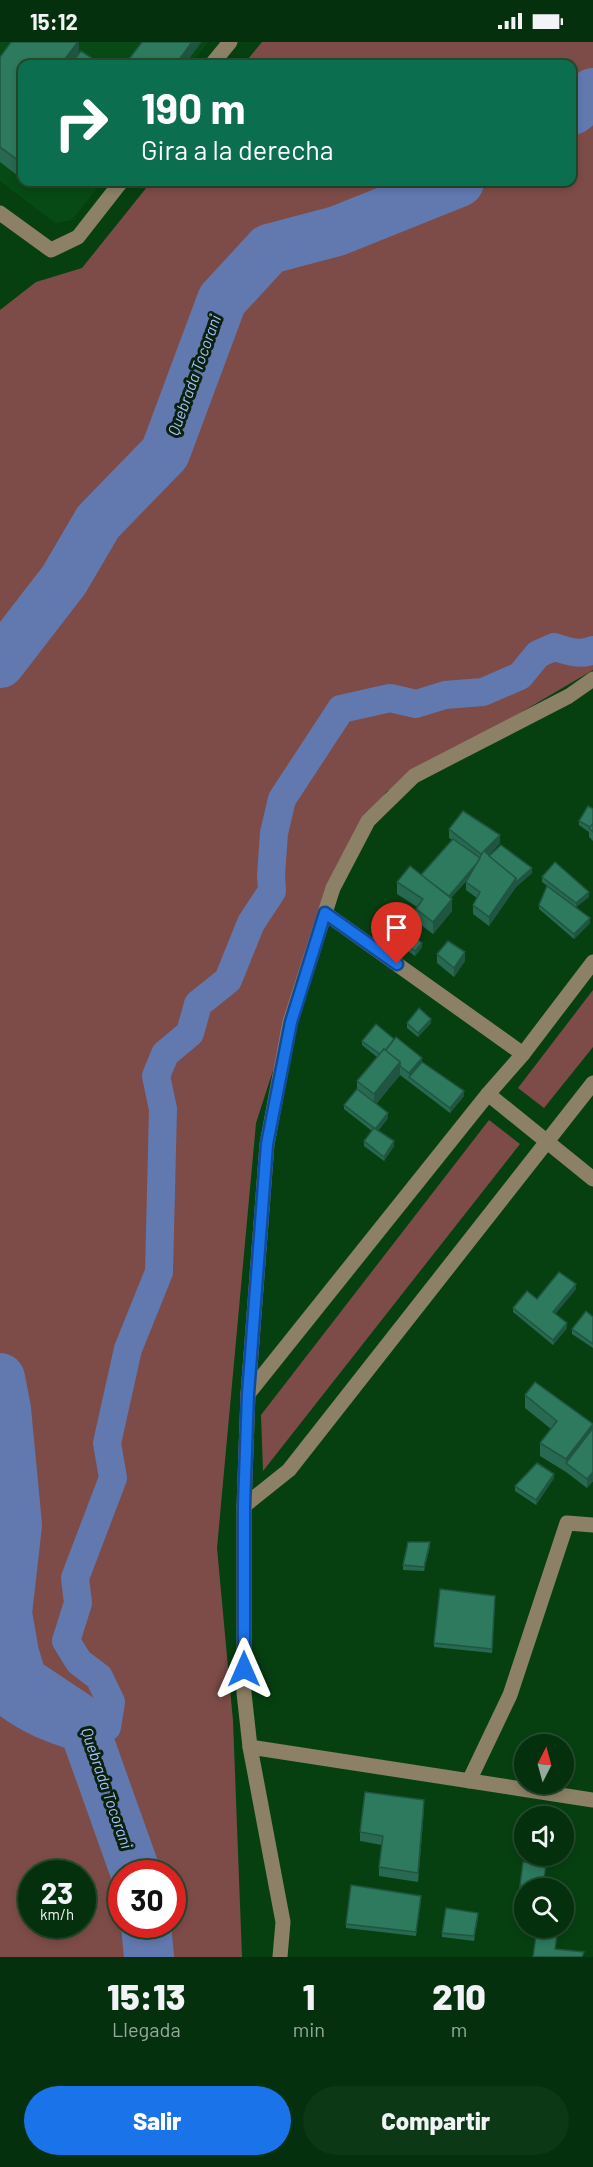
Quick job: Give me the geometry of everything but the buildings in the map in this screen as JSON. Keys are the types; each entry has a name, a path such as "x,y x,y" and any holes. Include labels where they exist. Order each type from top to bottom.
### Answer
{"street":[{"path":"215,60 230,42"},
{"path":"0,213 51,250 78,237 118,186"},
{"path":"280,1957 283,1922 250,1747 244,1693 244,1506 248,1394 267,1144 291,1022 333,888 368,821 414,776 569,696 593,679"},
{"path":"325,913 523,1053"},
{"path":"248,1394 523,1053 593,962"},
{"path":"244,1506 289,1470 593,1083"},
{"path":"488,1094 593,1179"},
{"path":"469,1781 510,1695 567,1523 593,1524"},
{"path":"250,1747 593,1800"}],"shaded area":[{"path":"0,42 208,42 194,60 18,60 18,186 99,186 72,220 55,223 0,181"},
{"path":"262,42 593,42 593,670 386,792 338,870 256,1123 217,1548 233,1721 242,1957 0,1957 0,310 36,282 82,268 148,186 576,186 576,60 247,60"},
{"path":"593,990 593,1047 544,1108 518,1088"},
{"path":"489,1120 520,1144 263,1471 261,1415"}],"waterway":[{"name":"Quebrada Tocorani","path":"576,107 593,93"},
{"name":"Quebrada Tocorani","path":"0,663 64,580 98,522 165,453 222,300 269,249 337,231 449,186"},
{"path":"0,1698 20,1713 41,1724 87,1740 107,1727 111,1702 99,1677 79,1662 66,1641 78,1603 75,1578 113,1478 107,1443 128,1349 159,1272 163,1109 156,1076 165,1054 190,1033 198,1004 228,980 251,923 272,891 274,833 282,799 341,709 390,698 416,704 445,695 483,692 520,676 538,654 554,647 578,653 593,650"},
{"name":"Quebrada Tocorani","path":"0,1378 6,1409 17,1525 7,1613 14,1653 22,1680 85,1722 89,1742 131,1860"},
{"name":"Quebrada Tocorani","path":"147,1938 149,1957"}],"route":[{"path":"244,1669 244,1506 248,1394 267,1144 291,1022 325,913 397,964"}]}
